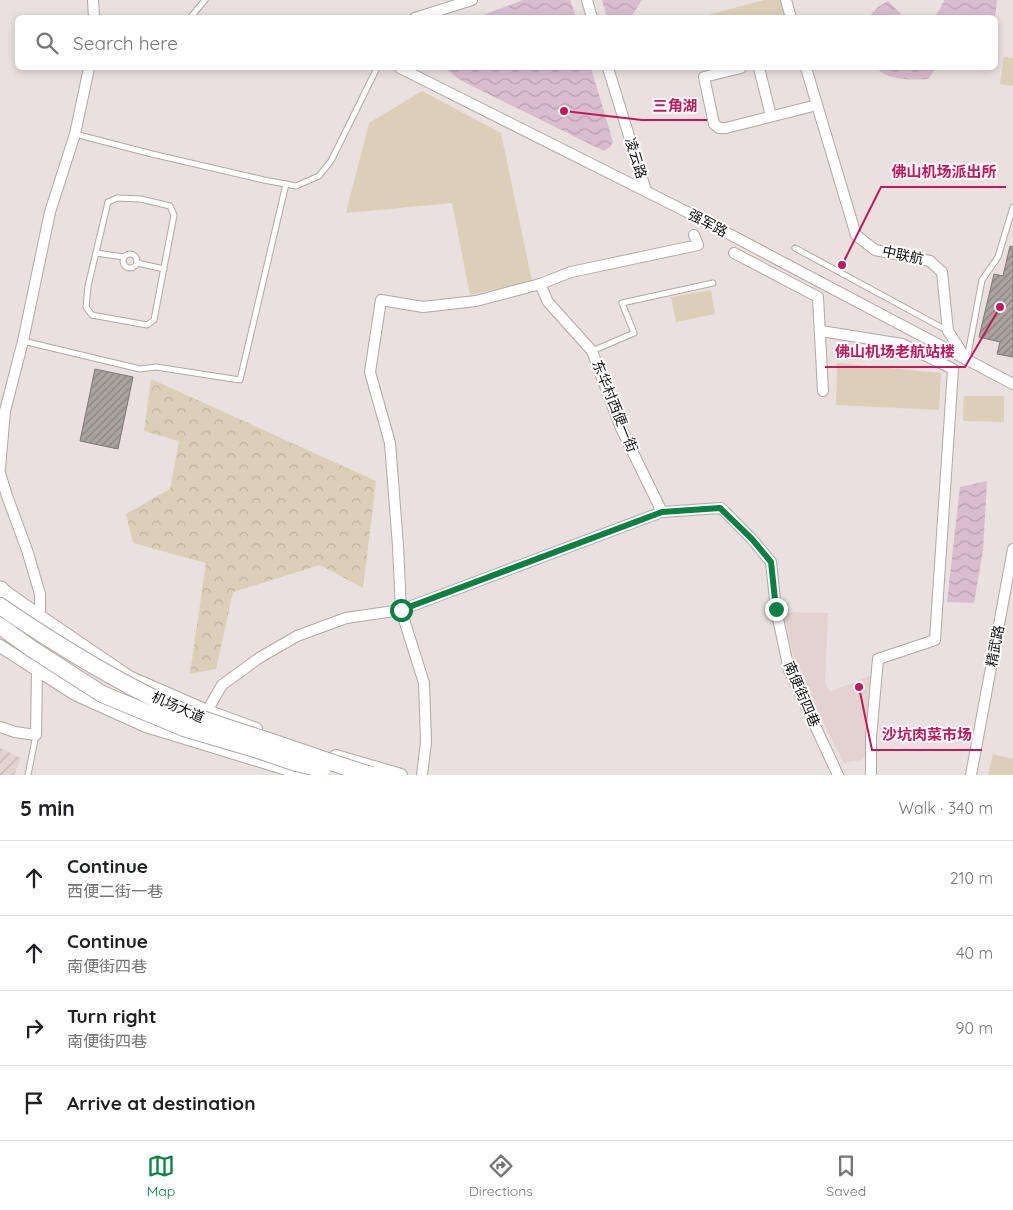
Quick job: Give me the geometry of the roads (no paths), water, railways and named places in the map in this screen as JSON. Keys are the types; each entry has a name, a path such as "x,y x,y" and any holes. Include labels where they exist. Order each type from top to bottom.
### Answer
{"main road":[{"name":"机场大道","path":"0,606 46,638 112,676 172,707 228,729 371,775"},
{"name":"机场大道","path":"0,626 102,694 184,728 255,749 296,764 341,775"}],"street":[{"path":"93,0 94,15"},
{"path":"425,15 472,0"},
{"path":"587,0 591,15"},
{"path":"786,0 790,15"},
{"path":"0,468 4,411 23,341 50,212 75,134 89,70"},
{"name":"强军路","path":"404,70 697,217 1013,384"},
{"name":"凌云路","path":"609,70 646,191"},
{"path":"733,70 704,77 714,124 719,128 726,128 817,105"},
{"path":"760,70 772,116"},
{"name":"中联航","path":"807,70 856,234 875,250 930,260 942,272 948,331 967,360"},
{"path":"422,775 426,742 424,682 401,610 390,443 370,372 381,300 423,307 476,301 540,284 571,272 698,244 694,235"},
{"path":"734,253 818,297 823,391"},
{"name":"东华村西便一街","path":"540,284 548,302 592,351 620,426 662,512"},
{"path":"820,331 902,344 953,369 935,640 878,659 871,737 871,775"},
{"path":"0,473 40,594 41,618 37,670 36,735 0,728"},
{"name":"南便街四巷","path":"662,512 720,508 752,539 771,562 776,609 789,670 838,775"},
{"path":"207,711 222,685 259,658 297,636 346,618 401,610 662,512"},
{"name":"精武路","path":"971,775 1013,549"},
{"path":"0,589 128,678 207,711 306,747 401,775"},
{"path":"0,646 75,694 146,726 306,775"}],"lane":[{"path":"192,15 205,0"},
{"path":"75,134 296,186 319,176 331,161 376,70"},
{"path":"23,341 140,369 156,367 240,380 286,184"},
{"path":"117,198 141,199 170,206 174,215 154,320 147,325 92,315 86,307 88,286 96,253 108,202 117,198"},
{"path":"967,360 982,280 998,256 1013,207"},
{"path":"795,248 948,331"},
{"path":"96,253 124,257 130,254 137,258 137,263"},
{"path":"124,257 123,262 125,266 132,267 137,263"},
{"path":"137,263 164,269"},
{"path":"592,351 634,333 622,304 713,282"},
{"path":"28,775 36,735"}],"water":[{"path":"523,0 570,0 575,15 483,15"},
{"path":"602,0 642,0 632,15 606,15"},
{"path":"944,0 997,0 995,15 936,15"},
{"path":"888,1 902,15 871,15 878,7"},
{"path":"448,70 592,70 613,142 604,151 460,80"},
{"path":"879,70 933,70 928,79 894,77"},
{"path":"987,481 983,550 974,603 947,602 960,487"}],"place":[{"name":"三角湖","path":"564,111"},
{"name":"佛山机场派出所","path":"842,265"},
{"name":"佛山机场老航站楼","path":"1000,307"},
{"name":"沙坑肉菜市场","path":"859,687"}]}
